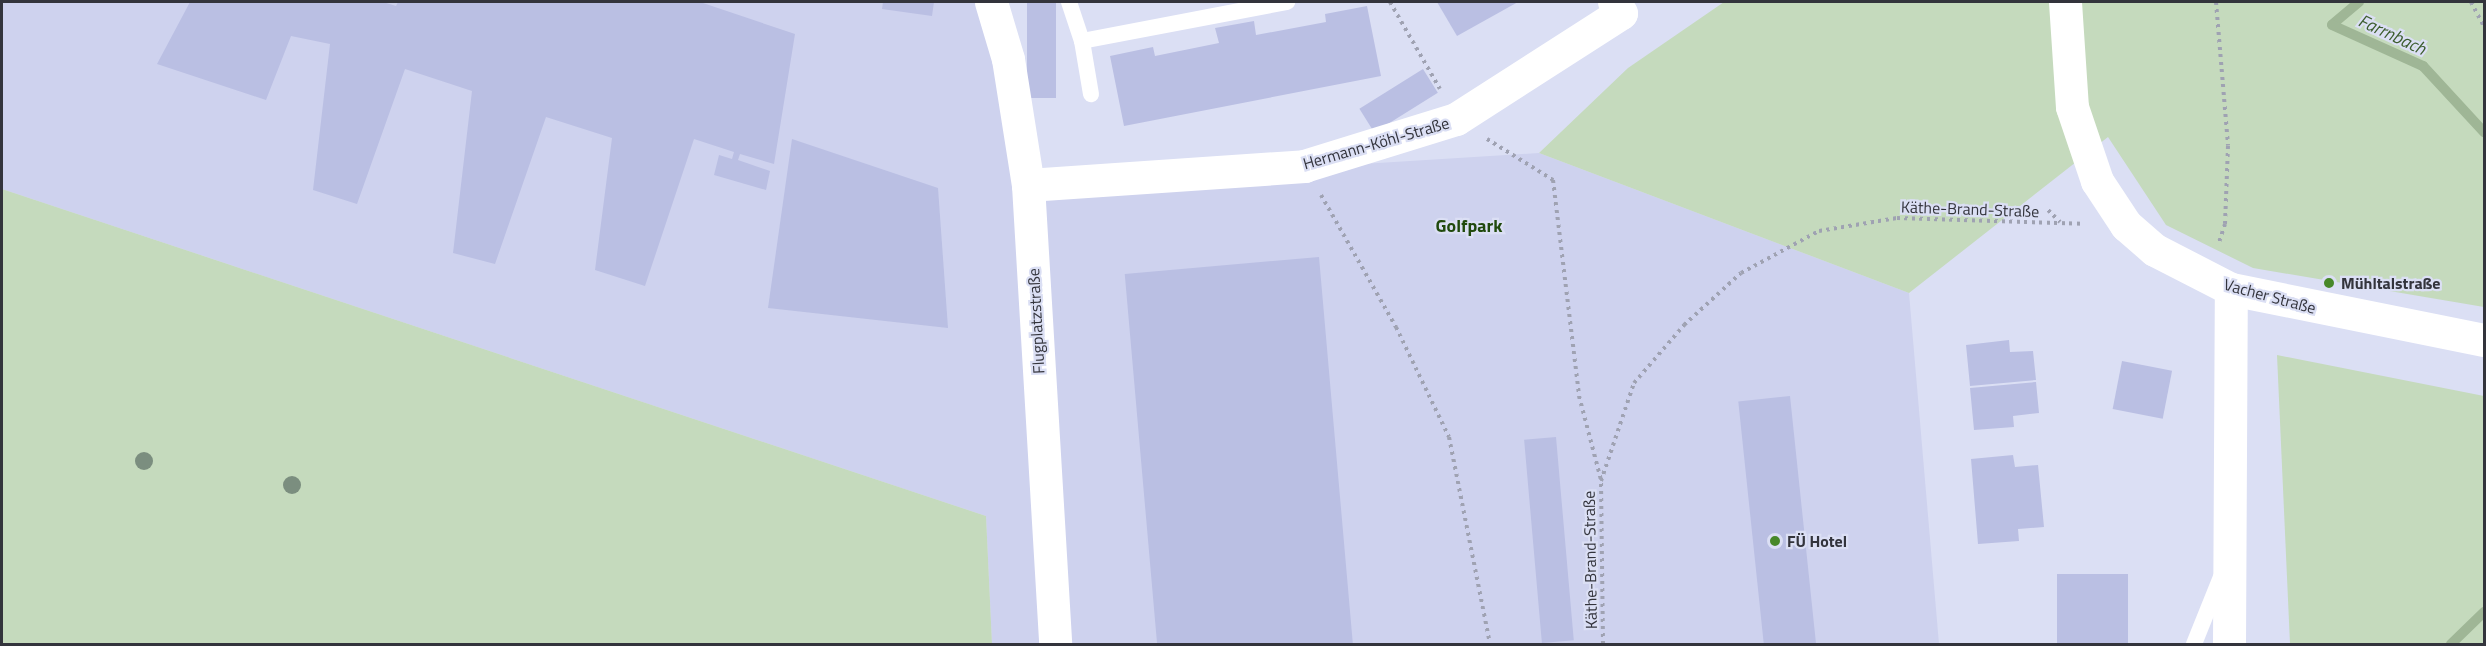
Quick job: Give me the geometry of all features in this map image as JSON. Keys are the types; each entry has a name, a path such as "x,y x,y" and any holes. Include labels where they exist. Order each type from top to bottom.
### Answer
{"street":[{"name":"Flugplatzstraße","path":"991,2 1008,59 1028,185 1055,645"},
{"name":"Vacher Straße","path":"2065,2 2072,107 2097,181 2126,225 2155,250 2219,284 2484,340"},
{"name":"Hermann-Köhl-Straße","path":"1028,185 1304,166 1456,119 1625,5"},
{"path":"2219,284 2230,554 2229,645"}],"lane":[{"path":"1069,2 1082,41 1092,94"},
{"path":"1082,41 1287,2"},
{"path":"2194,645 2230,554"}],"path":[{"path":"1390,2 1456,119 1553,180 1579,396 1601,481"},
{"path":"2216,2 2228,146 2225,224 2219,284"},
{"path":"2471,2 2484,26"},
{"path":"1304,166 1396,327 1449,437 1490,645"},
{"path":"2048,210 2061,223"},
{"name":"Käthe-Brand-Straße","path":"1603,645 1601,481 1634,383 1684,325 1741,273 1819,231 1897,218 2126,225"}],"shaded area":[{"path":"2,2 991,2 1028,185 1539,153 1909,293 1939,644 992,644 986,516 2,189"}],"green space":[{"path":"1724,2 2484,2 2484,307 2253,268 2166,225 2108,137 1909,293 1539,153 1628,68"},
{"path":"2,189 986,516 992,644 2,644"},
{"path":"2277,355 2484,396 2484,644 2290,644"}],"building":[{"path":"190,2 383,2 396,6 398,2 700,2 795,34 774,164 740,154 738,160 770,171 766,190 714,175 719,155 732,159 734,152 694,139 645,286 595,270 612,138 546,117 495,264 453,253 472,91 405,69 357,204 313,190 330,44 291,36 266,100 157,64"},
{"path":"883,2 934,2 932,16 882,9"},
{"path":"1027,2 1056,2 1056,98 1027,98"},
{"path":"1437,2 1518,2 1457,36"},
{"path":"1367,6 1381,76 1124,126 1110,56 1153,47 1155,56 1219,43 1215,28 1254,21 1256,35 1326,22 1325,14"},
{"path":"1423,69 1438,93 1374,132 1359,109"},
{"path":"792,139 938,188 948,328 768,308"},
{"path":"1319,257 1353,644 1157,644 1125,274"},
{"path":"2009,340 2010,352 2033,351 2036,380 1970,386 1966,345"},
{"path":"2122,361 2172,371 2163,419 2113,409"},
{"path":"2036,382 2039,413 2013,416 2014,427 1974,430 1970,388"},
{"path":"1790,396 1816,644 1764,644 1738,401"},
{"path":"1556,437 1574,640 1542,643 1524,440"},
{"path":"2013,455 2015,467 2038,465 2044,527 2018,529 2019,541 1978,544 1971,459"},
{"path":"2057,574 2128,574 2128,644 2057,644"}],"waterway":[{"name":"Farrnbach","path":"2359,2 2332,25 2423,66 2484,132"},
{"path":"2451,644 2484,612"}],"place":[{"name":"Mühltalstraße","path":"2329,283"},
{"name":"FÜ Hotel","path":"1775,541"}],"district":[{"name":"Golfpark","path":"1469,226"}]}
